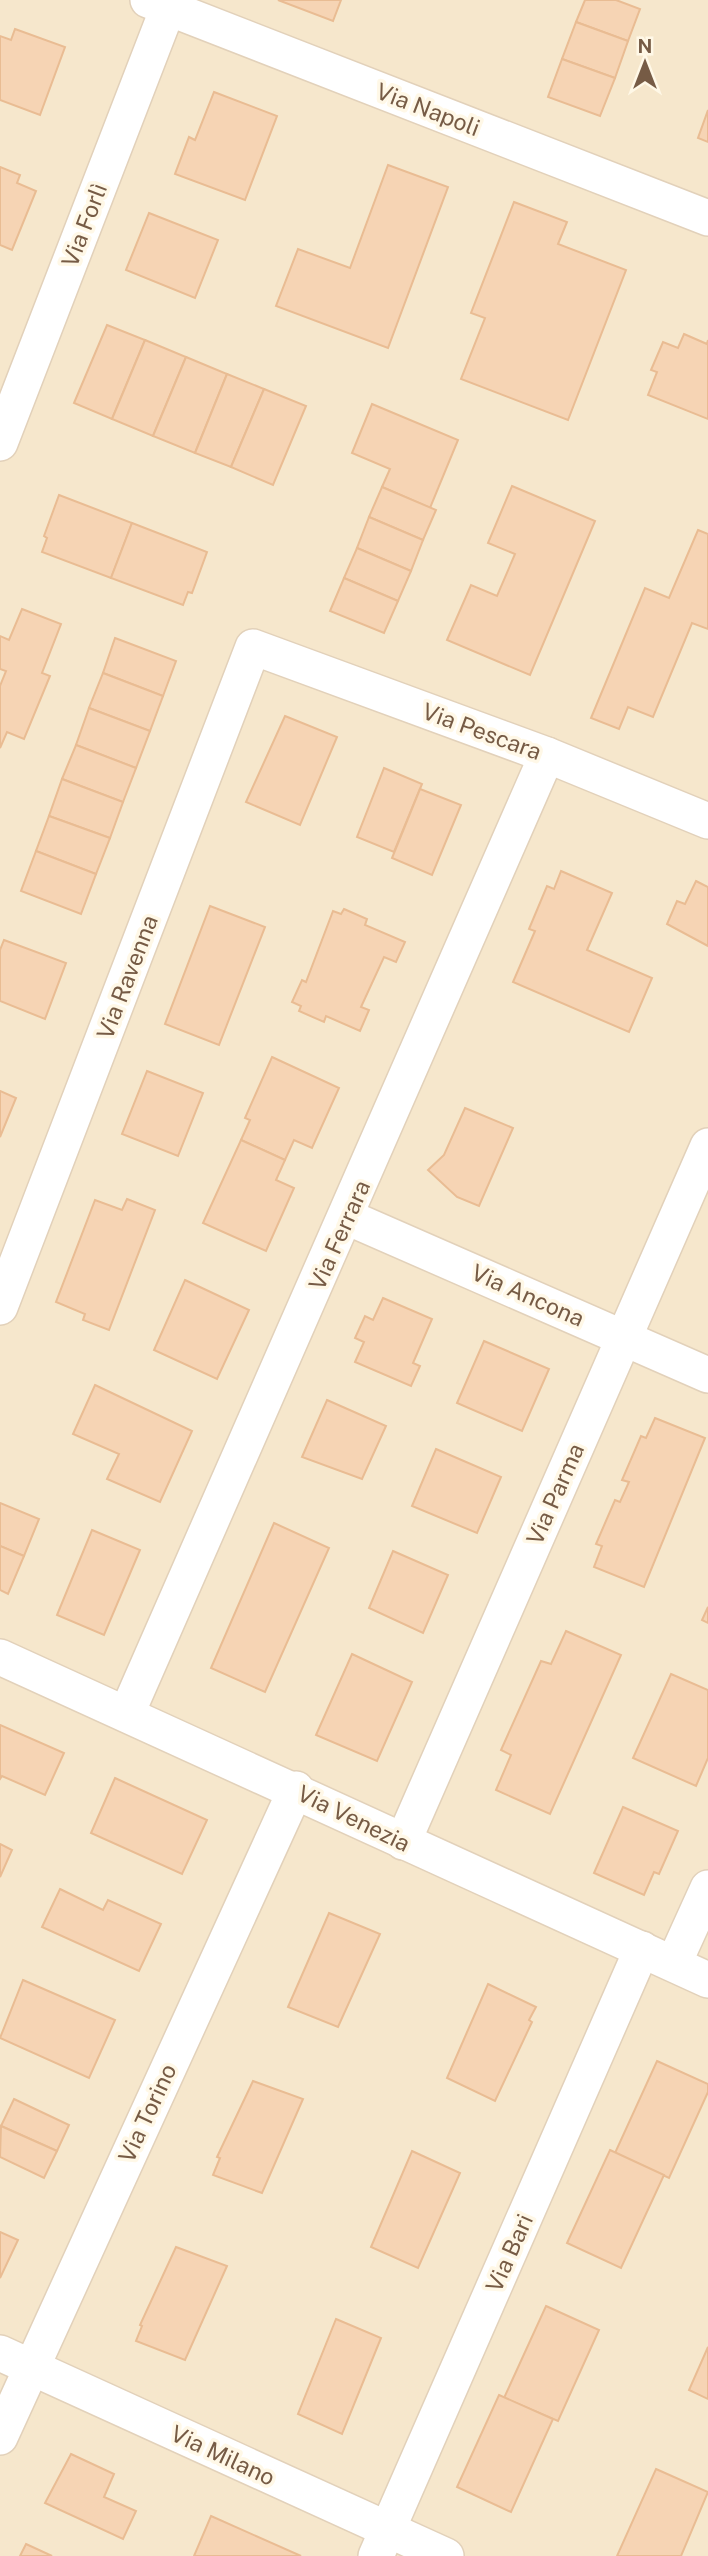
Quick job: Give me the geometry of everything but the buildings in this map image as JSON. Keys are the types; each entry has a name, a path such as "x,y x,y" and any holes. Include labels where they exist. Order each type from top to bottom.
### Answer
{"street":[{"name":"Via Napoli","path":"158,4 708,218"},
{"name":"Via Forlì","path":"0,443 158,4"},
{"name":"Via Pescara","path":"253,647 547,755 708,821"},
{"name":"Via Ravenna","path":"0,1307 253,647"},
{"name":"Via Ferrara","path":"127,1713 347,1217 547,755"},
{"name":"Via Parma","path":"403,1842 708,1146"},
{"name":"Via Ancona","path":"347,1217 708,1375"},
{"name":"Via Venezia","path":"0,1657 296,1789 403,1842 708,1980"},
{"name":"Via Torino","path":"0,2437 296,1789"},
{"path":"674,1963 708,1888"},
{"name":"Via Bari","path":"382,2543 642,1949"},
{"name":"Via Milano","path":"0,2353 382,2543 446,2556"}],"shaded area":[{"path":"0,0 708,0 708,2556 0,2556"}]}
